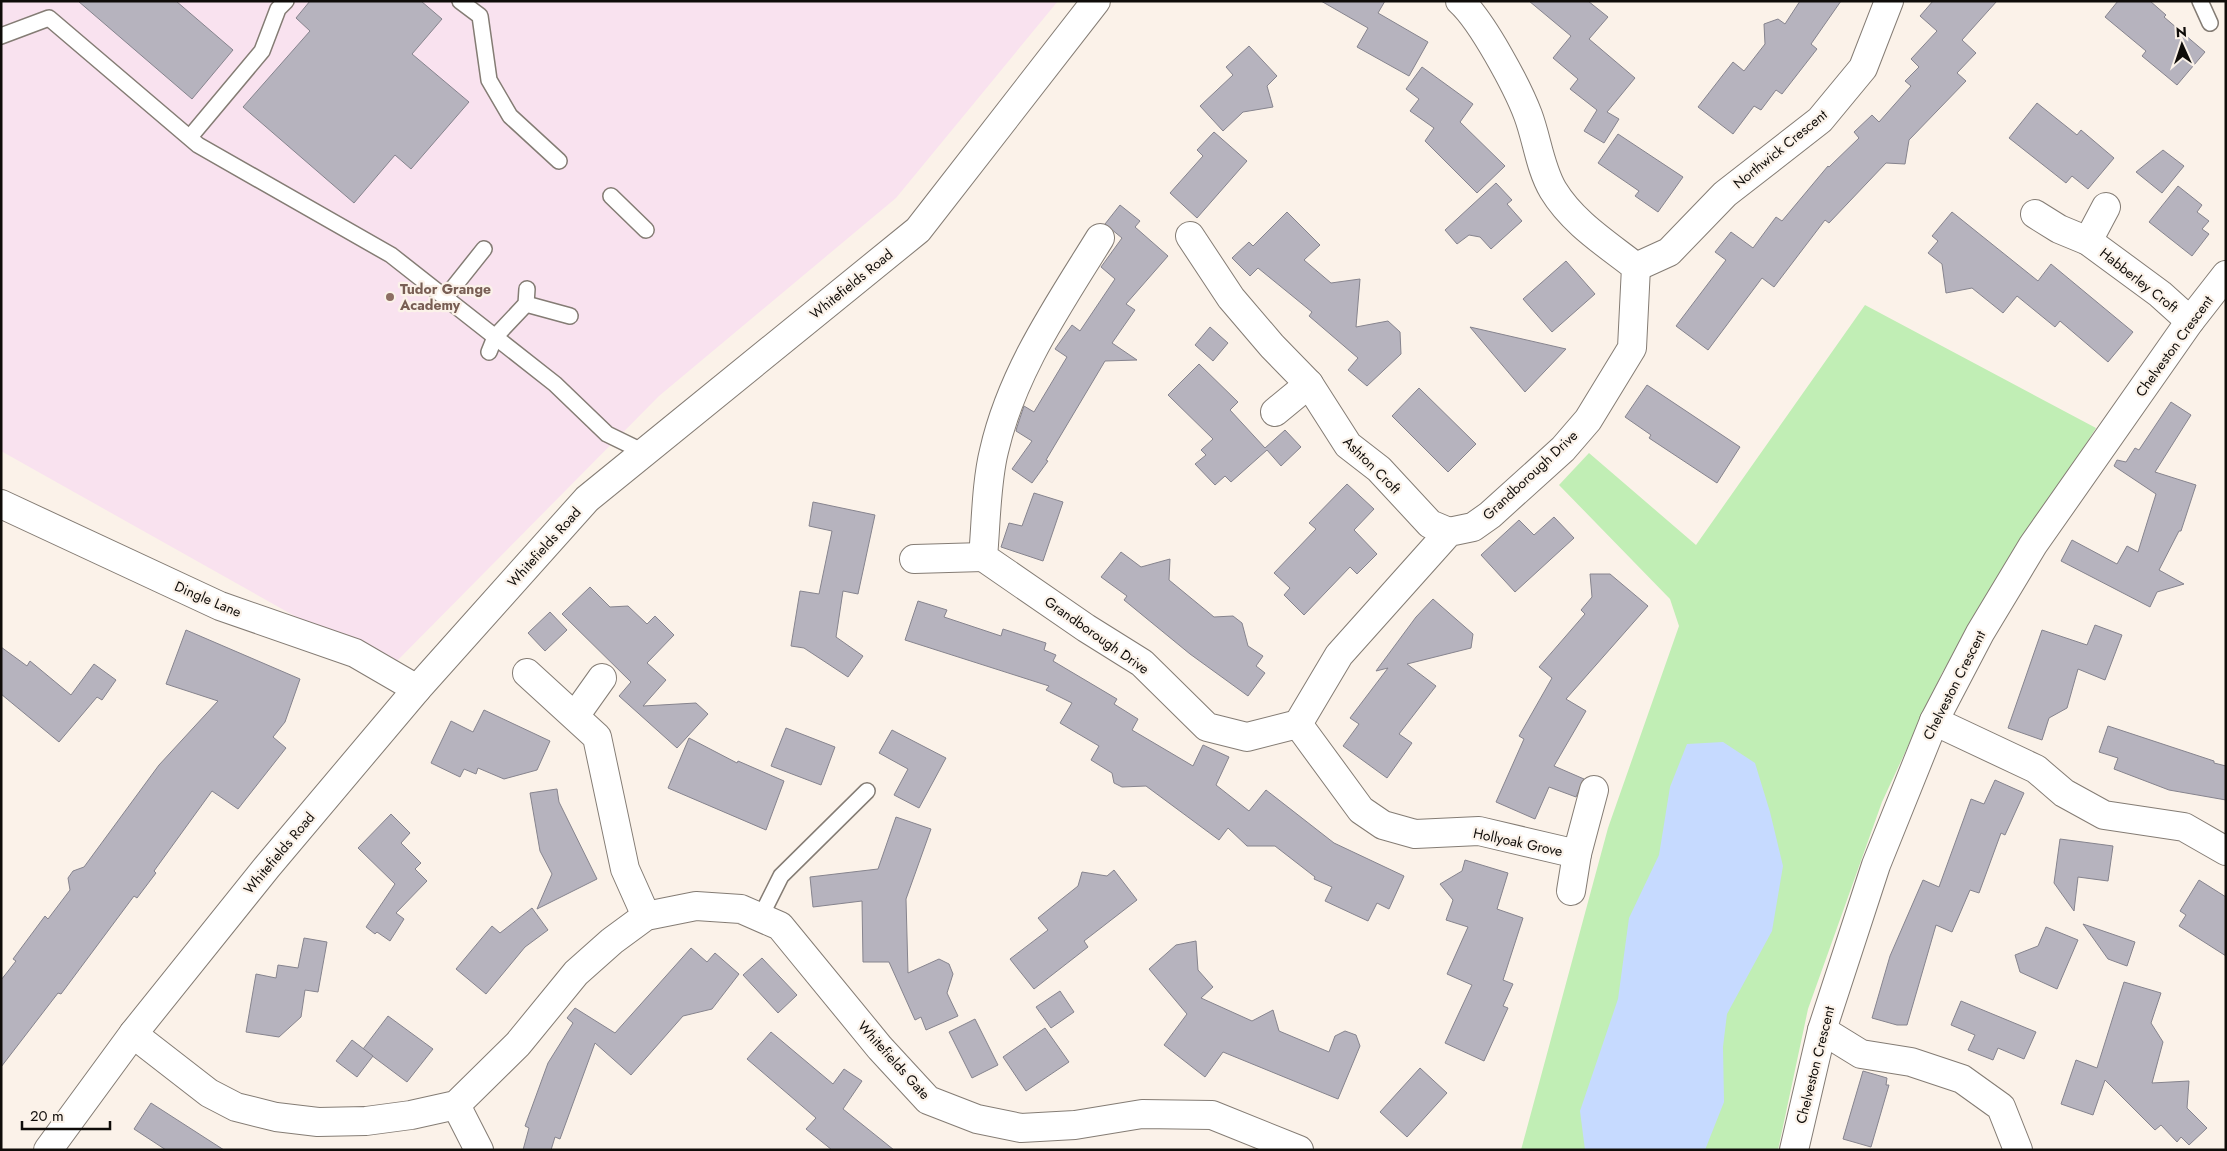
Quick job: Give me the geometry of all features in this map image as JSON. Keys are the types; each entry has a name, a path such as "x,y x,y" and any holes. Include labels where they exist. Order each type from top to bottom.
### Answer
{"street":[{"name":"Whitefields Road","path":"48,1150 133,1034 267,867 417,689 587,499 918,230 1096,1"},
{"path":"1460,1 1472,12 1508,74 1528,114 1552,188 1567,212 1636,267"},
{"name":"Northwick Crescent","path":"1636,267 1669,252 1725,194 1820,120 1863,68 1889,1"},
{"name":"Habberley Croft","path":"2088,241 2106,208"},
{"name":"Habberley Croft","path":"2035,214 2059,229 2088,241 2160,294 2190,321"},
{"name":"Ashton Croft","path":"1190,236 1232,298 1272,346 1308,384 1348,445 1379,469 1430,524 1449,532"},
{"path":"914,559 983,558 993,454 1002,421 1028,357 1100,238"},
{"name":"Grandborough Drive","path":"1449,532 1472,527 1490,515 1562,449 1588,420 1632,348 1636,267"},
{"name":"Chelveston Crescent","path":"1794,1150 1822,1030 1876,866 1934,721 1980,633 2033,544 2190,321 2226,275"},
{"path":"1275,412 1308,384"},
{"name":"Dingle Lane","path":"1,504 220,606 355,653 417,689"},
{"path":"1298,724 1339,655 1449,532"},
{"name":"Grandborough Drive","path":"983,558 1086,628 1142,663 1207,727 1247,737 1298,724"},
{"path":"527,674 597,737 625,869 646,916"},
{"path":"575,716 602,678"},
{"path":"1934,721 2036,769 2064,793 2104,815 2184,827 2226,851"},
{"name":"Hollyoak Grove","path":"1298,724 1361,810 1383,825 1415,834 1479,831 1577,854"},
{"name":"Hollyoak Grove","path":"1571,891 1577,854 1594,790"},
{"name":"Whitefields Gate","path":"456,1105 518,1044 576,973 612,941 646,916 696,906 741,909 780,926 880,1048 928,1100 976,1120 1021,1128 1074,1125 1142,1114 1212,1116 1299,1150"},
{"path":"1822,1030 1861,1054 1911,1062 1962,1079 2001,1107 2018,1150"},
{"path":"133,1034 209,1093 236,1107 276,1117 318,1122 366,1121 411,1115 456,1105 479,1150"}],"lane":[{"path":"190,137 262,51 278,9 286,1"},
{"path":"460,1 480,16 490,80 510,116 559,161"},
{"path":"2200,1 2210,23"},
{"path":"1,36 49,18 198,145 391,255 555,384 607,434 644,452"},
{"path":"611,196 646,230"},
{"path":"445,298 484,249"},
{"path":"489,352 495,338 526,304 527,289"},
{"path":"526,304 570,316"},
{"path":"760,918 781,876 867,791"}],"shaded area":[{"name":"Tudor Grange Academy","path":"1,1 1058,1 896,198 659,396 389,669 1,451"}],"green space":[{"path":"1865,305 2096,428 1942,673 1882,802 1808,1009 1778,1150 1521,1150 1608,828 1679,626 1670,599 1559,485 1589,453 1696,545"}],"water":[{"path":"1723,742 1755,763 1770,812 1783,866 1772,931 1727,1014 1723,1047 1724,1102 1705,1150 1585,1150 1580,1111 1618,999 1629,918 1659,855 1670,787 1687,744"}],"building":[{"path":"78,1 176,1 233,50 192,99"},
{"path":"310,1 421,1 442,19 412,54 469,102 411,169 395,155 354,203 243,107 310,31 296,18"},
{"path":"1321,1 1385,1 1378,13 1428,42 1409,76 1357,47 1368,28"},
{"path":"1529,1 1588,1 1608,17 1589,39 1635,78 1607,112 1619,119 1604,143 1584,131 1597,110 1570,89 1578,79 1553,58 1571,36"},
{"path":"1800,1 1841,1 1811,44 1817,49 1782,94 1776,90 1761,110 1754,106 1733,134 1698,107 1733,62 1744,71 1765,44 1764,24 1778,19 1785,24"},
{"path":"1933,1 1997,1 1962,40 1976,53 1957,73 1966,81 1909,140 1905,164 1886,163 1829,223 1825,220 1774,287 1762,278 1708,350 1676,326 1726,260 1715,252 1731,232 1753,248 1776,217 1782,221 1828,166 1859,138 1854,132 1872,115 1879,122 1911,86 1905,81 1919,67 1911,59 1937,31 1920,16"},
{"path":"2118,1 2150,1 2166,15 2164,17 2205,52 2177,85 2142,56 2146,51 2105,17"},
{"path":"1249,46 1277,76 1267,86 1273,107 1243,112 1223,131 1200,106 1233,75 1226,67"},
{"path":"1422,67 1473,104 1460,122 1505,166 1477,193 1425,141 1434,128 1410,111 1419,99 1406,89"},
{"path":"2037,103 2077,135 2081,130 2114,158 2088,189 2072,176 2066,183 2009,138"},
{"path":"1214,132 1247,161 1197,218 1170,193 1203,156 1197,150"},
{"path":"1618,134 1683,177 1658,212 1635,196 1639,191 1598,163"},
{"path":"2163,150 2184,166 2162,193 2136,172"},
{"path":"1496,183 1512,200 1507,204 1522,221 1491,249 1480,237 1469,235 1457,244 1445,230"},
{"path":"2178,186 2202,205 2197,212 2209,221 2202,229 2209,234 2192,256 2149,222"},
{"path":"1120,205 1140,221 1135,227 1168,256 1126,304 1135,310 1112,343 1137,360 1105,361 1046,460 1048,461 1032,483 1012,469 1032,441 1016,431 1017,427 1024,406 1034,412 1067,357 1055,349 1072,325 1080,331 1115,279 1101,267 1122,238 1105,224"},
{"path":"1287,212 1320,245 1304,260 1331,283 1360,279 1356,327 1388,321 1400,332 1401,354 1367,386 1348,370 1358,358 1309,316 1312,312 1258,268 1250,276 1232,258 1249,242 1253,246"},
{"path":"1952,212 2038,281 2051,264 2133,332 2108,362 2060,321 2055,327 2017,296 2003,313 1972,288 1946,293 1942,264 1928,253 1938,241 1932,236"},
{"path":"1566,261 1595,294 1552,332 1523,299"},
{"path":"1210,327 1228,343 1213,361 1195,345"},
{"path":"1470,327 1566,349 1525,392"},
{"path":"1199,364 1238,402 1230,410 1265,448 1285,430 1301,447 1281,466 1267,450 1231,482 1225,476 1215,485 1195,464 1206,455 1201,450 1213,439 1168,395"},
{"path":"1647,385 1740,447 1717,483 1649,438 1651,435 1625,417"},
{"path":"1419,388 1476,444 1448,472 1392,416"},
{"path":"2171,402 2191,415 2155,472 2196,485 2181,531 2179,531 2159,570 2184,584 2157,592 2150,607 2061,561 2072,540 2117,564 2127,546 2138,552 2156,494 2114,466 2117,460 2126,462 2135,448 2139,450"},
{"path":"1347,484 1374,509 1354,530 1377,554 1357,574 1350,567 1304,615 1284,595 1290,588 1274,573 1316,529 1309,523"},
{"path":"1034,493 1063,502 1043,561 1001,547 1009,523 1022,526"},
{"path":"813,502 875,515 858,594 843,591 836,637 863,656 848,677 804,648 791,646 800,591 819,594 832,531 809,526"},
{"path":"1554,517 1574,538 1515,592 1481,555 1519,520 1534,535"},
{"path":"1121,552 1141,567 1170,559 1169,580 1214,617 1233,616 1242,623 1248,646 1263,656 1256,666 1265,673 1248,696 1190,654 1124,600 1127,596 1101,577"},
{"path":"1590,574 1610,574 1648,606 1566,699 1586,711 1554,766 1584,779 1576,797 1549,787 1535,819 1496,802 1524,739 1519,736 1552,678 1539,667 1585,614 1581,610 1592,597"},
{"path":"590,587 610,607 628,606 647,624 655,616 674,635 647,663 666,680 643,706 696,703 708,714 677,748 619,696 631,682 562,614"},
{"path":"1433,599 1473,634 1471,648 1407,664 1436,686 1399,734 1412,743 1387,778 1343,746 1359,724 1350,718 1388,668 1376,671 1416,617"},
{"path":"918,601 947,610 944,617 1001,636 1003,629 1046,643 1044,650 1056,655 1053,661 1117,699 1114,704 1138,719 1132,730 1193,766 1203,745 1229,757 1216,785 1249,811 1266,790 1334,843 1404,876 1389,909 1377,903 1368,921 1325,901 1332,887 1314,879 1315,877 1275,846 1247,846 1228,828 1219,840 1146,786 1122,787 1114,783 1112,773 1091,760 1099,746 1060,723 1072,703 1046,690 1049,686 905,640"},
{"path":"550,612 567,630 545,651 528,633"},
{"path":"2095,625 2122,635 2105,680 2078,669 2067,708 2049,718 2042,740 2008,728 2042,630 2087,645"},
{"path":"186,630 300,679 285,722 273,737 286,748 238,809 212,791 154,871 156,873 137,898 134,896 61,994 58,993 1,1067 1,980 16,961 13,959 45,916 48,919 70,890 68,878 73,871 84,867 159,765 218,701 166,684"},
{"path":"1,647 27,666 30,661 71,695 94,664 116,680 102,700 97,697 59,742 1,694"},
{"path":"484,710 550,741 537,770 504,779 478,768 476,774 464,769 460,777 431,763 451,721 473,732"},
{"path":"2108,726 2226,766 2226,800 2169,790 2114,769 2118,758 2099,752"},
{"path":"786,728 835,747 821,785 771,766"},
{"path":"892,730 946,758 919,808 894,795 908,769 879,753"},
{"path":"689,738 737,763 738,761 784,781 766,830 668,788"},
{"path":"1995,780 2024,793 2005,835 2001,833 1979,893 1970,890 1952,932 1936,925 1907,1025 1897,1025 1872,1018 1890,956 1923,880 1939,887 1971,799 1984,804"},
{"path":"557,789 559,802 597,879 537,909 552,874 540,851 530,793"},
{"path":"391,814 410,833 401,843 421,863 415,869 427,881 396,913 404,919 390,941 377,932 375,934 366,927 395,884 358,848"},
{"path":"896,817 931,829 906,899 908,973 939,959 949,964 953,974 947,993 958,1016 926,1030 921,1017 915,1020 889,962 863,962 862,901 813,907 810,877 878,869"},
{"path":"2060,839 2113,846 2108,881 2078,877 2074,911 2054,883"},
{"path":"1465,860 1508,873 1497,909 1523,918 1503,980 1513,984 1503,1006 1508,1008 1484,1061 1445,1043 1472,985 1447,974 1468,927 1446,920 1453,900 1440,884 1462,871"},
{"path":"1114,870 1137,900 1084,941 1088,947 1034,989 1010,959 1048,930 1038,918 1078,886 1082,872 1107,876"},
{"path":"2199,880 2226,897 2226,956 2179,926 2186,915 2180,911"},
{"path":"532,908 548,930 525,947 486,994 456,969 492,926 500,933"},
{"path":"2083,924 2135,942 2127,966 2108,959"},
{"path":"2046,927 2078,940 2057,989 2020,972 2015,955 2038,946"},
{"path":"304,938 327,942 318,992 305,990 301,1017 279,1037 246,1032 256,974 276,978 278,965 298,968"},
{"path":"1196,941 1198,970 1213,987 1201,998 1252,1021 1273,1010 1279,1031 1329,1052 1335,1036 1345,1031 1356,1035 1360,1046 1338,1099 1223,1052 1205,1077 1164,1045 1187,1014 1149,969 1176,945"},
{"path":"691,948 707,962 715,953 739,974 712,1009 683,1016 631,1075 595,1043 560,1139 555,1137 551,1150 523,1150 529,1128 525,1126 548,1063 573,1023 567,1018 575,1008 615,1033"},
{"path":"762,958 797,995 778,1013 743,975"},
{"path":"2124,982 2161,993 2151,1023 2163,1042 2152,1083 2189,1081 2187,1108 2207,1128 2189,1145 2181,1137 2177,1142 2161,1125 2155,1130 2105,1080 2093,1115 2061,1104 2076,1060 2097,1068"},
{"path":"1060,991 1074,1012 1051,1028 1036,1007"},
{"path":"1961,1001 2036,1032 2024,1059 1998,1048 1993,1060 1968,1050 1975,1035 1951,1025"},
{"path":"388,1016 433,1049 407,1082 363,1049"},
{"path":"975,1019 998,1065 972,1078 949,1032"},
{"path":"1045,1028 1069,1062 1026,1091 1003,1057"},
{"path":"771,1032 833,1084 844,1069 862,1081 843,1109 894,1150 832,1150 806,1129 816,1118 747,1059"},
{"path":"352,1040 373,1056 357,1077 336,1061"},
{"path":"1420,1068 1447,1093 1407,1137 1380,1112"},
{"path":"1863,1071 1887,1078 1886,1085 1889,1085 1871,1147 1843,1139"},
{"path":"151,1103 224,1150 166,1150 134,1129"}],"place":[{"name":"Tudor Grange Academy","path":"390,297"}]}
